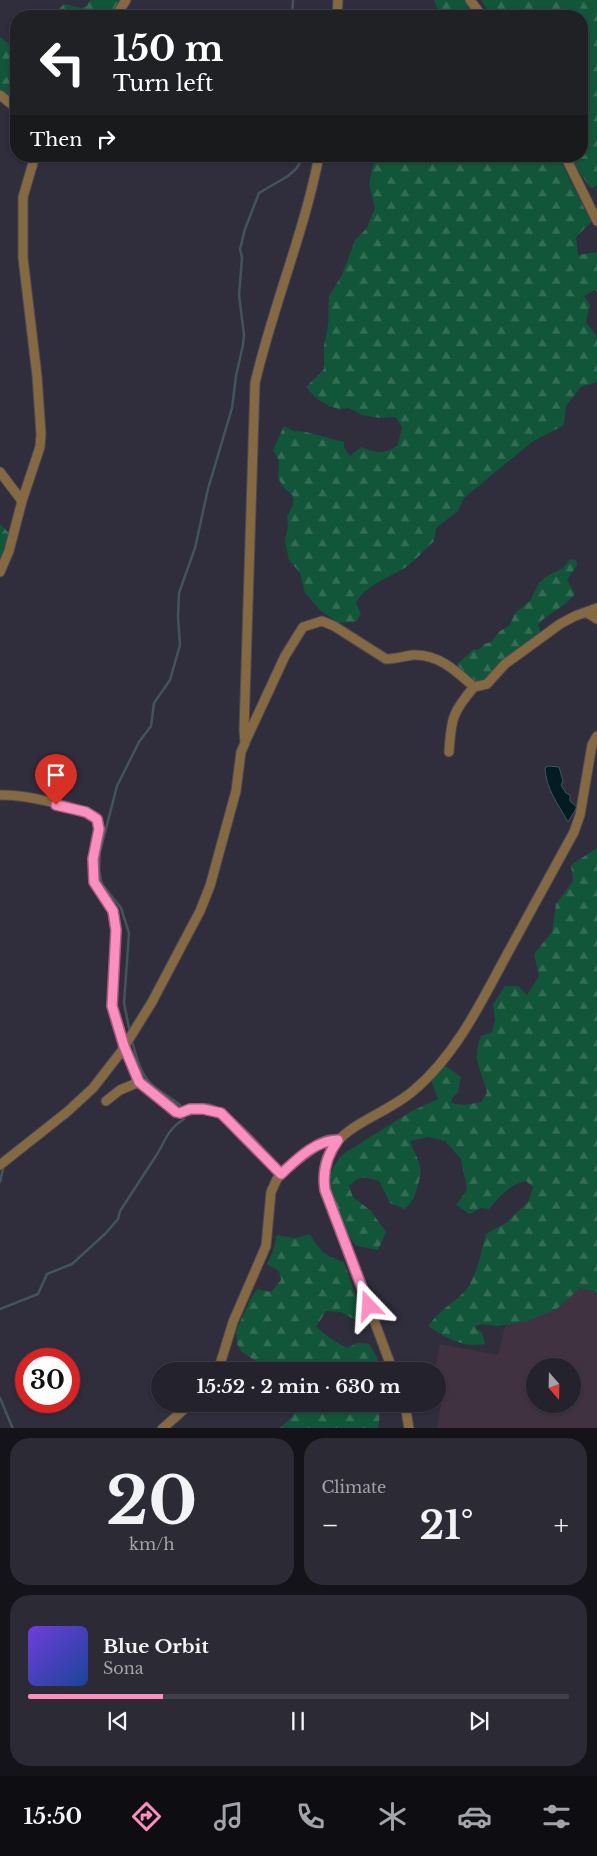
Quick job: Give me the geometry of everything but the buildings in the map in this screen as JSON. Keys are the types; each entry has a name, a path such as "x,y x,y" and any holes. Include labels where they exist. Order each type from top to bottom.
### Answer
{"street":[{"path":"0,95 10,103"},
{"path":"0,572 9,551 22,501 40,447 41,434 37,376 23,258 23,197 33,162"},
{"path":"245,743 255,383 262,352 301,230 318,162"},
{"path":"568,162 597,221"},
{"path":"0,472 22,501"},
{"path":"449,752 451,724 460,704 474,688 487,684 505,664 575,616 586,612 597,615"},
{"path":"0,1165 37,1137 93,1088 124,1046 152,1002 200,911 210,886 236,791 245,743 285,656 303,627 322,621 334,626 386,659 428,655 457,671 474,688"},
{"path":"390,1362 325,1190 325,1164 329,1153 338,1140 349,1131 413,1092 467,1029 574,832 580,815 592,745 597,736"},
{"path":"0,795 15,794 86,812 97,819 99,829 93,859 94,882 110,905 115,919 112,1006 124,1046 139,1082 176,1112 203,1109 221,1113 281,1174"},
{"path":"106,1101 113,1094 139,1082"},
{"path":"221,1362 233,1322 266,1246 271,1192 274,1184 281,1174 318,1144 327,1140 338,1140"},
{"path":"162,1428 181,1412"},
{"path":"406,1412 409,1428"}],"shaded area":[{"path":"575,1282 597,1286 597,1428 437,1428 440,1412 446,1412 446,1362 436,1362 440,1344 498,1355 506,1323"}],"green space":[{"path":"90,0 122,0 116,10 58,10 64,4 81,8 87,6"},
{"path":"434,0 465,0 472,10 438,10"},
{"path":"481,0 597,0 597,185 591,189 574,162 588,162 588,10 487,10"},
{"path":"0,37 10,44 10,97 0,91"},
{"path":"374,162 561,162 591,222 576,237 578,255 597,252 597,292 595,290 584,296 590,305 586,322 597,337 597,382 581,387 566,406 564,425 532,442 464,498 458,511 436,528 434,541 413,561 365,591 356,603 361,614 356,622 338,623 321,611 305,593 300,573 289,560 285,541 288,526 287,516 293,505 293,496 284,488 278,478 279,461 273,450 284,426 293,431 306,432 344,442 344,448 350,456 361,447 372,451 384,452 398,445 402,427 395,417 380,418 362,415 349,408 339,409 329,406 316,398 306,387 324,369 324,345 328,325 329,296 342,275 355,240 367,228 375,208 369,184"},
{"path":"0,524 10,534 0,563"},
{"path":"570,559 576,560 577,565 567,580 575,594 567,603 538,624 539,634 485,681 473,680 461,672 457,664 473,650 480,649 484,644 491,642 500,631 510,625 515,613 530,601 539,583 547,576 563,568"},
{"path":"597,848 597,1292 580,1288 558,1308 528,1321 497,1326 481,1324 475,1327 482,1333 485,1344 469,1345 448,1338 428,1326 437,1315 462,1295 468,1287 474,1276 486,1234 507,1222 528,1202 533,1187 526,1181 514,1185 489,1209 481,1208 470,1214 456,1205 467,1190 461,1159 445,1141 428,1137 410,1141 419,1164 420,1174 414,1197 405,1209 390,1203 379,1181 363,1178 356,1180 349,1186 353,1197 371,1211 386,1232 378,1250 356,1246 348,1235 335,1211 331,1199 329,1186 331,1174 336,1163 346,1152 412,1111 438,1099 431,1080 444,1065 461,1077 458,1092 453,1097 451,1103 465,1105 481,1102 487,1093 478,1065 477,1052 481,1036 492,1032 495,1020 493,1004 505,986 518,986 527,995 539,976 534,954 552,932 556,904 573,881 571,865"},
{"path":"310,1234 324,1252 332,1258 344,1262 361,1311 357,1321 341,1312 326,1311 316,1327 331,1339 347,1348 357,1343 369,1344 379,1362 257,1362 242,1352 237,1344 236,1331 250,1300 257,1289 271,1292 281,1280 279,1271 267,1264 277,1235 295,1238"},
{"path":"294,1412 380,1412 378,1428 280,1428 292,1417"}],"water":[{"path":"548,766 559,767 563,781 561,785 566,793 570,795 570,801 577,807 568,822 548,783 545,768"}],"waterway":[{"path":"292,10 293,0"},
{"path":"130,1033 124,1003 129,933 121,908 102,884 99,870 100,852 117,786 139,742 151,726 154,703 170,680 180,645 179,593 195,548 208,489 232,408 236,376 243,345 244,335 239,295 242,258 240,249 245,229 259,193 288,176 300,162"},
{"path":"132,1041 139,1064 147,1080 180,1105"},
{"path":"0,1309 38,1294 47,1274 72,1264 106,1233 118,1219 120,1211 167,1136 184,1119"},
{"path":"0,1182 2,1166"},
{"path":"0,1398 13,1428"}],"route":[{"path":"56,805 86,812 97,819 99,829 93,859 94,882 113,911 116,930 112,1006 124,1046 139,1082 176,1112 203,1109 221,1113 281,1174 318,1144 327,1140 338,1140 329,1153 325,1164 325,1190 369,1306"}]}
